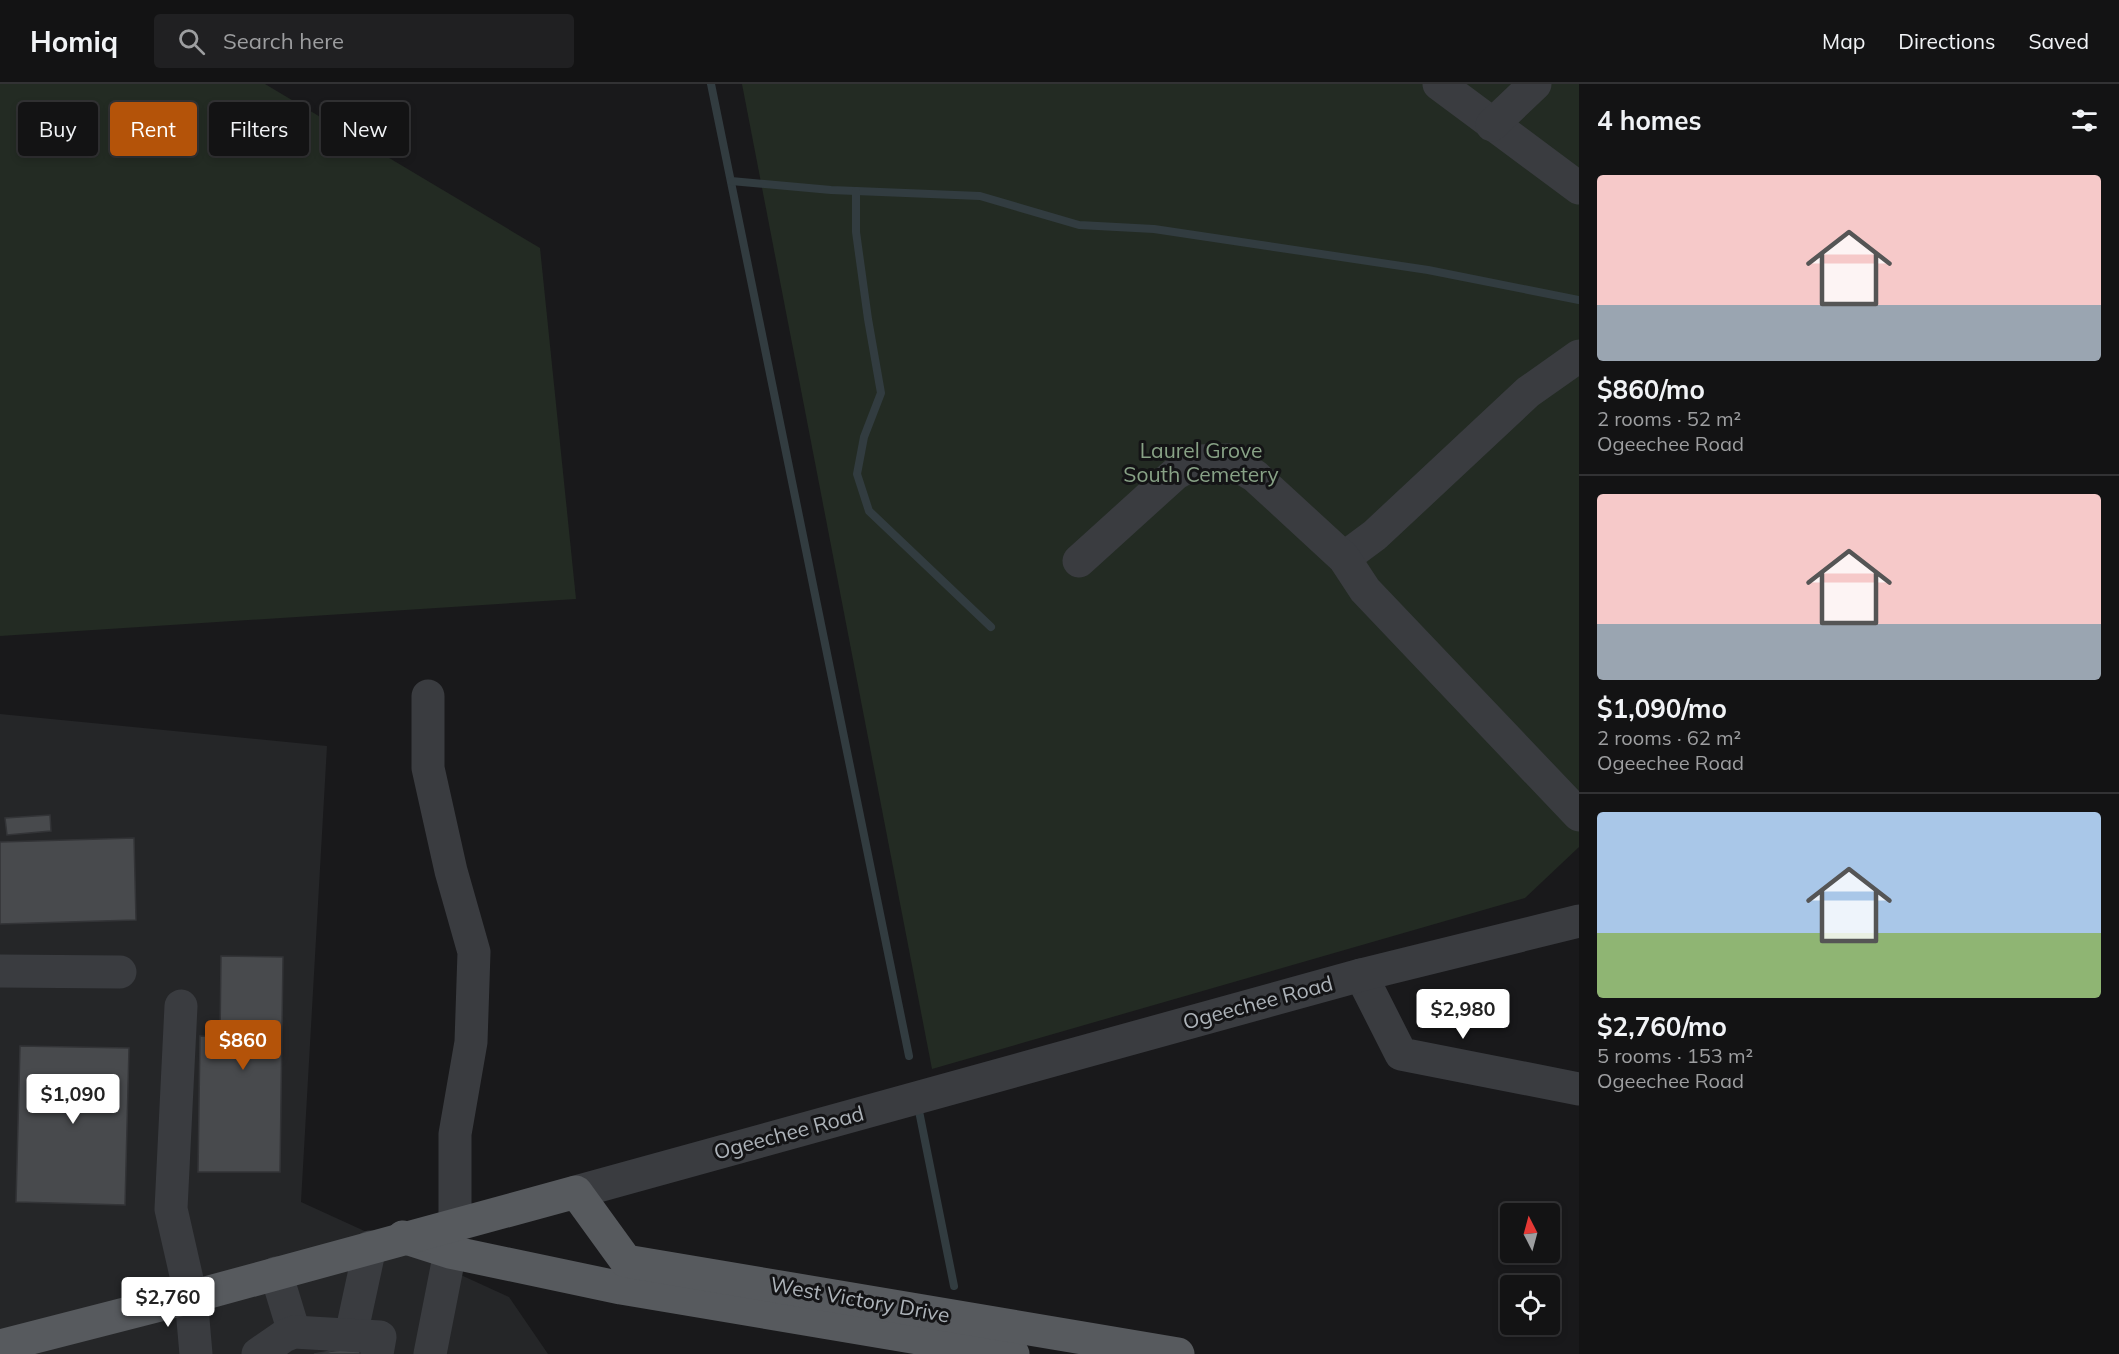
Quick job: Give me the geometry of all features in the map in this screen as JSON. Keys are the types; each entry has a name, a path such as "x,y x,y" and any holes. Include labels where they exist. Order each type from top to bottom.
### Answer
{"main road":[{"name":"Ogeechee Road","path":"452,1238 576,1191"},
{"name":"West Victory Drive","path":"576,1191 626,1261 1178,1354"},
{"name":"West Victory Drive","path":"370,1247 403,1237 452,1238 621,1288 1013,1354"},
{"path":"0,1346 370,1247"}],"street":[{"path":"1439,84 1579,188"},
{"path":"1492,125 1535,84"},
{"path":"1344,558 1375,535 1528,392 1579,356"},
{"path":"1079,561 1175,474 1198,461 1228,460 1255,476 1344,558 1365,590 1579,815"},
{"path":"428,696 428,768 451,871 474,952 471,1042 455,1134 452,1238 430,1354"},
{"name":"Ogeechee Road","path":"576,1191 1361,975 1579,921"},
{"path":"0,972 120,972"},
{"path":"1361,975 1401,1054 1579,1089"},
{"path":"181,1006 171,1209 190,1297 196,1354"},
{"path":"311,1340 370,1247"},
{"path":"276,1273 311,1340"},
{"path":"258,1354 311,1340 381,1336 377,1354"}],"shaded area":[{"path":"0,714 327,746 301,1202 509,1297 548,1354 0,1354"}],"green space":[{"path":"0,84 265,84 295,102 209,102 209,156 309,156 309,110 321,117 321,156 386,156 540,248 576,599 0,636"},
{"name":"Laurel Grove South Cemetery","path":"742,84 1579,84 1579,847 1525,898 932,1069"}],"building":[{"path":"50,815 51,831 7,835 5,818"},
{"path":"134,838 136,920 0,924 0,842"},
{"path":"221,956 283,957 280,1172 198,1172 200,1036 220,1037"},
{"path":"20,1046 129,1048 125,1205 16,1202"},
{"path":"359,1348 360,1354 314,1354 325,1352"}],"waterway":[{"path":"711,84 909,1056"},
{"path":"731,181 831,190 980,196 1079,225 1154,229 1428,270 1579,300"},
{"path":"856,191 856,232 881,393 864,437 857,474 869,511 991,627"},
{"path":"919,1111 954,1286"}]}
